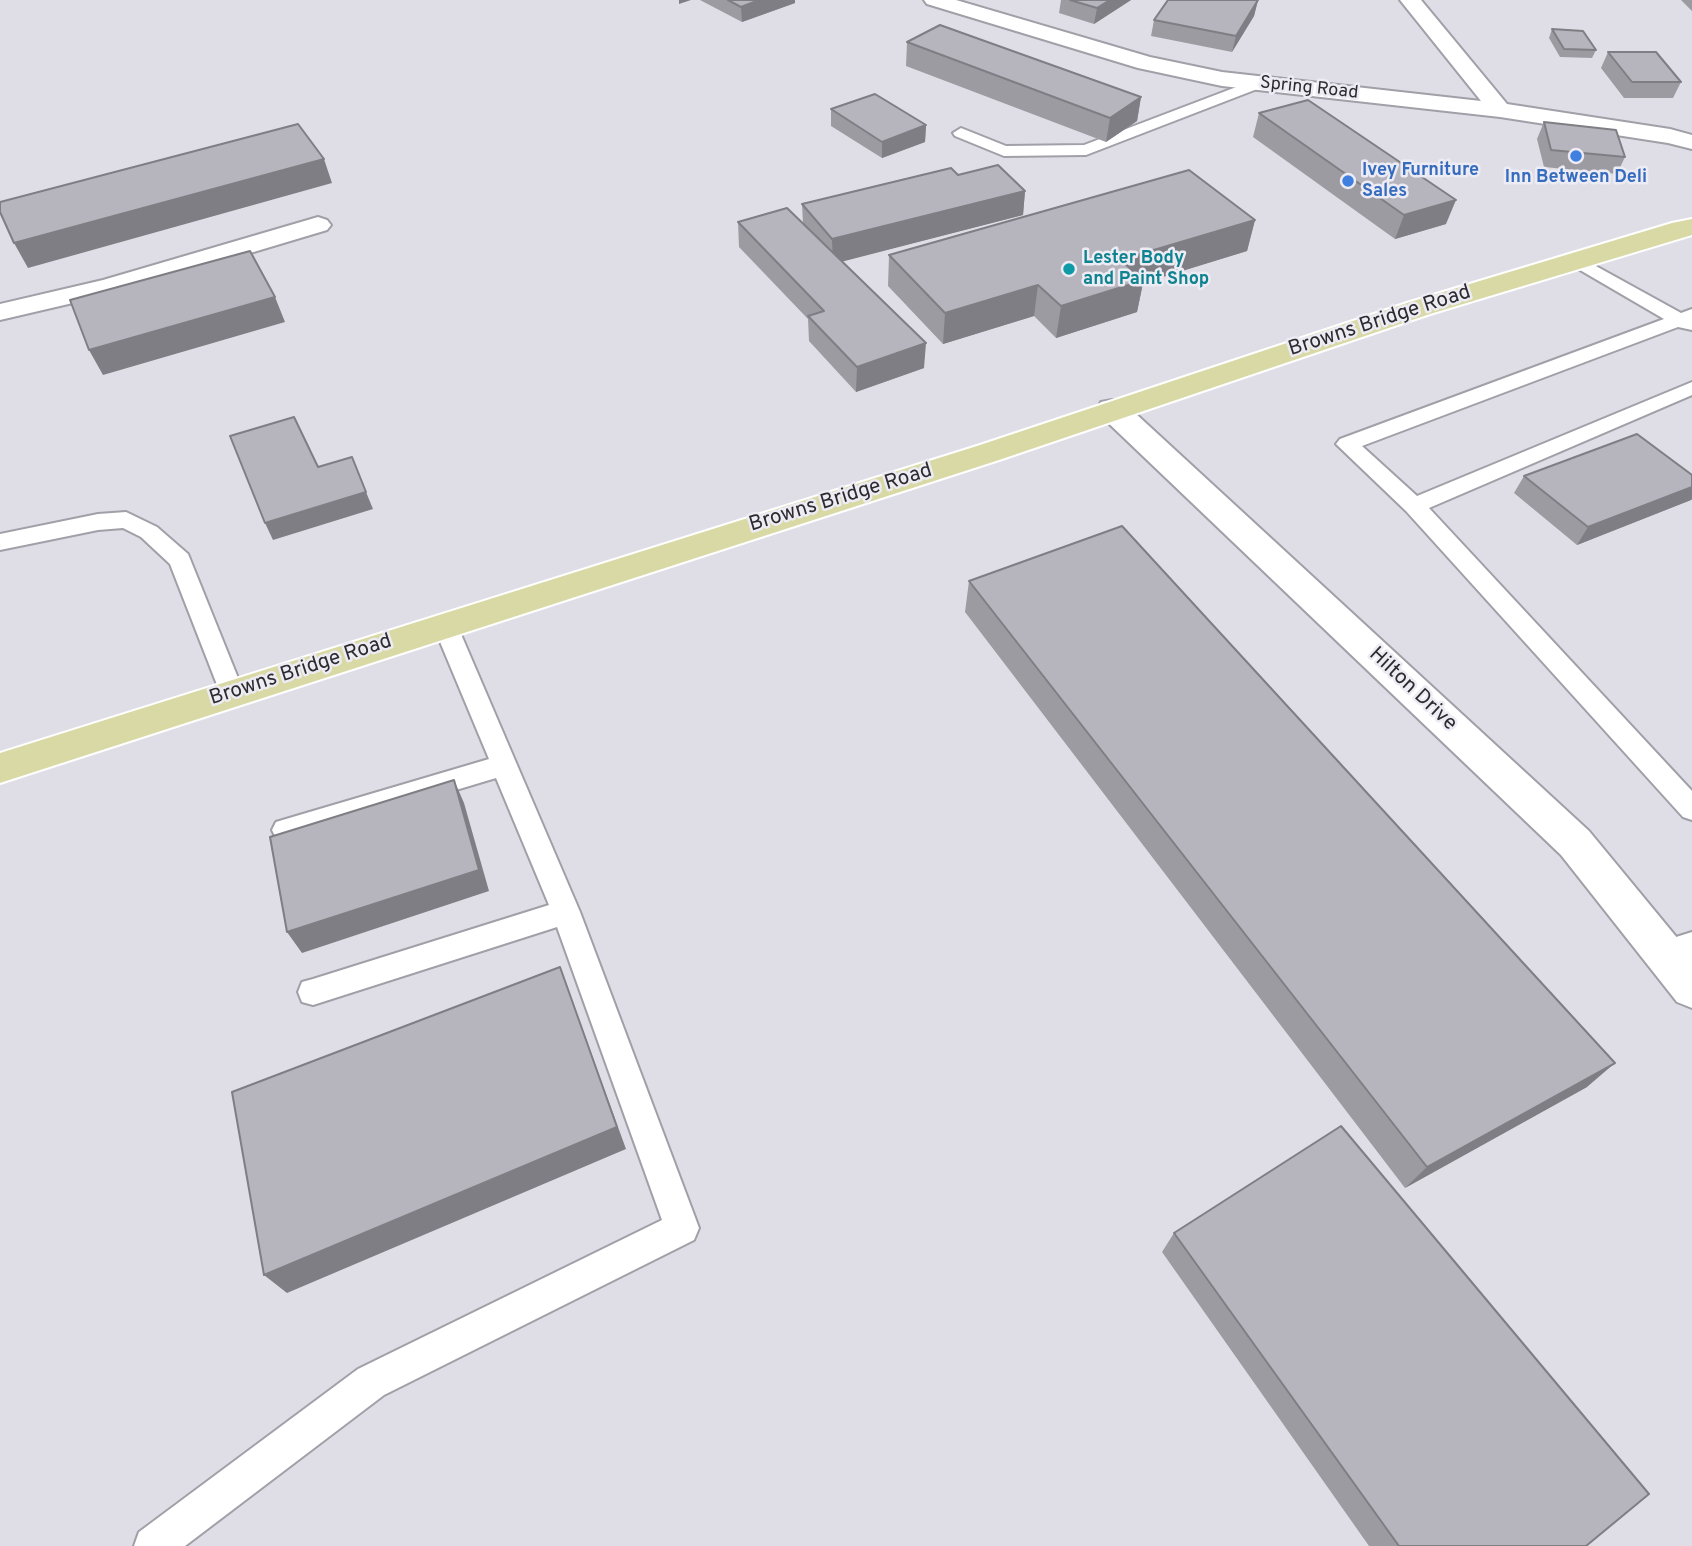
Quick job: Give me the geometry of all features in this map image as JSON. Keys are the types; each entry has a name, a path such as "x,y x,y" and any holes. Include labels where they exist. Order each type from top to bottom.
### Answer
{"main road":[{"name":"Browns Bridge Road","path":"0,768 988,453 1112,409 1688,224"}],"street":[{"name":"Spring Road","path":"934,0 1146,63 1222,79 1500,110 1670,136 1692,142"},
{"path":"1410,0 1500,110"},
{"path":"0,312 110,285 318,225"},
{"name":"Hilton Drive","path":"1112,409 1575,843 1678,949 1692,988"}],"lane":[{"path":"961,133 1004,151 1086,150 1260,83"},
{"path":"1574,259 1687,321"},
{"path":"1687,321 1347,444 1414,506 1692,809"},
{"path":"1414,506 1692,388"},
{"path":"0,542 98,522 126,520 149,532 180,560 232,693"},
{"path":"153,1546 371,1382 682,1228 566,912 445,625"},
{"path":"286,830 505,765"},
{"path":"313,992 566,912"}],"building":[{"path":"728,0 759,0 741,7"},
{"path":"1070,0 1110,0 1097,8"},
{"path":"1168,0 1258,0 1236,36 1154,20"},
{"path":"940,25 1141,97 1110,118 907,42"},
{"path":"1552,29 1583,31 1596,50 1564,49"},
{"path":"1608,52 1656,52 1681,82 1632,82"},
{"path":"875,94 926,125 882,142 831,109"},
{"path":"1308,100 1456,200 1404,215 1259,113"},
{"path":"1544,122 1616,130 1625,157 1551,150"},
{"path":"298,124 324,159 14,243 0,212 0,202"},
{"path":"998,165 1025,191 832,239 802,204 951,168 958,175"},
{"path":"1189,170 1255,220 1120,260 1144,280 1061,306 1038,285 945,313 889,255"},
{"path":"787,208 926,343 857,367 808,316 824,311 738,222"},
{"path":"250,251 275,297 89,350 70,300"},
{"path":"294,417 318,467 352,457 366,492 265,523 230,436"},
{"path":"1637,434 1692,475 1692,487 1588,527 1524,476"},
{"path":"1122,526 1615,1063 1427,1167 969,581"},
{"path":"454,780 479,870 287,932 270,837"},
{"path":"560,967 617,1127 264,1275 232,1092"},
{"path":"1341,1126 1649,1494 1586,1546 1399,1546 1174,1233"}],"place":[{"name":"Inn Between Deli","path":"1576,156"},
{"name":"Ivey Furniture Sales","path":"1348,181"},
{"name":"Lester Body and Paint Shop","path":"1069,269"}]}
